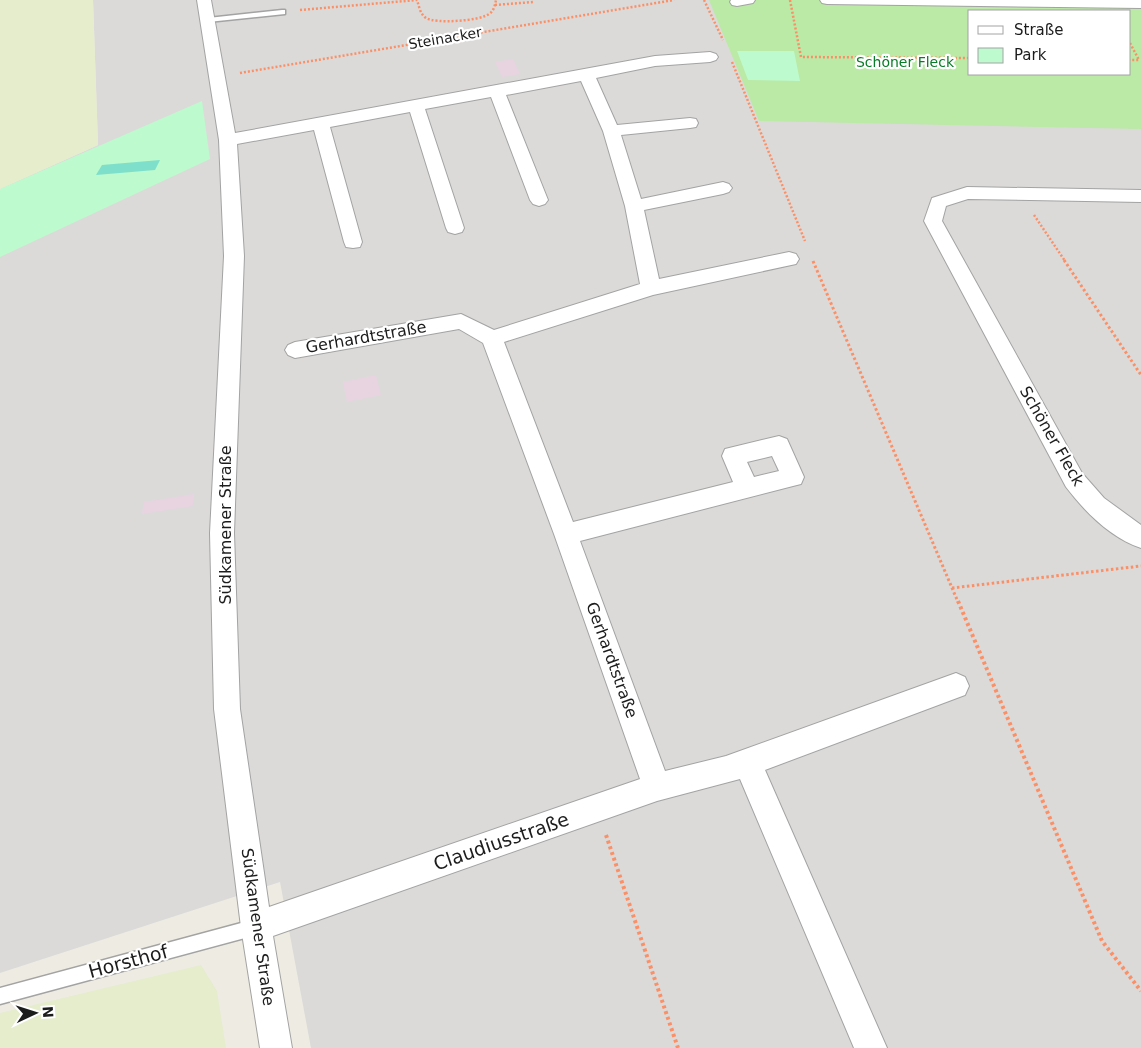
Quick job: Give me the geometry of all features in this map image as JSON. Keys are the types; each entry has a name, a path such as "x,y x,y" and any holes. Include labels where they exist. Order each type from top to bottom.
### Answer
{"street":[{"path":"827,0 1141,4"},
{"name":"Südkamener Straße","path":"206,10 228,140 234,256 222,533 227,709 256,927 276,1048"},
{"path":"228,140 497,92 655,61 710,57"},
{"path":"588,75 611,131 634,206 652,288"},
{"path":"497,92 540,200"},
{"path":"416,106 455,228"},
{"path":"322,123 352,242"},
{"path":"611,131 690,124"},
{"path":"634,206 723,188"},
{"name":"Schöner Fleck","path":"1141,196 1019,193 966,194 938,202 933,221 1074,480 1089,500 1112,519 1141,538"},
{"path":"492,338 652,288 789,259"},
{"name":"Gerhardtstraße","path":"295,350 461,320 492,338 658,787"},
{"path":"566,534 747,488"},
{"name":"Claudiusstraße","path":"256,927 658,787 726,770 956,686"},
{"path":"747,762 870,1048"}],"lane":[{"path":"206,10 282,12"},
{"name":"Horsthof","path":"0,996 256,927"}],"path":[{"path":"282,12 417,0 421,13 427,19 446,21 486,16 491,13 496,0"},
{"name":"Steinacker","path":"217,77 674,0"},
{"path":"704,0 726,47"},
{"path":"790,0 801,57 968,58"},
{"path":"495,5 533,2"},
{"path":"1131,45 1139,60 1131,60"},
{"path":"729,56 807,246"},
{"path":"1019,193 1141,374"},
{"path":"811,256 1102,941 1141,991"},
{"path":"952,588 1141,566"},
{"path":"597,808 678,1048"}],"shaded area":[{"path":"93,0 1141,0 1141,1048 311,1048 280,882 0,973 0,189 98,145"},
{"path":"513,59 520,74 502,77 495,62"},
{"path":"160,160 155,170 96,175 102,165"},
{"path":"376,375 381,395 347,402 343,382"},
{"path":"194,494 193,506 142,514 144,502"}],"green space":[{"path":"0,0 93,0 98,145 0,189"},
{"name":"Schöner Fleck","path":"709,0 1141,0 1141,129 759,121"},
{"path":"737,51 794,51 800,81 748,80"},
{"path":"202,101 210,159 0,257 0,189"},
{"path":"201,965 217,991 226,1048 0,1048 0,1013"}]}
